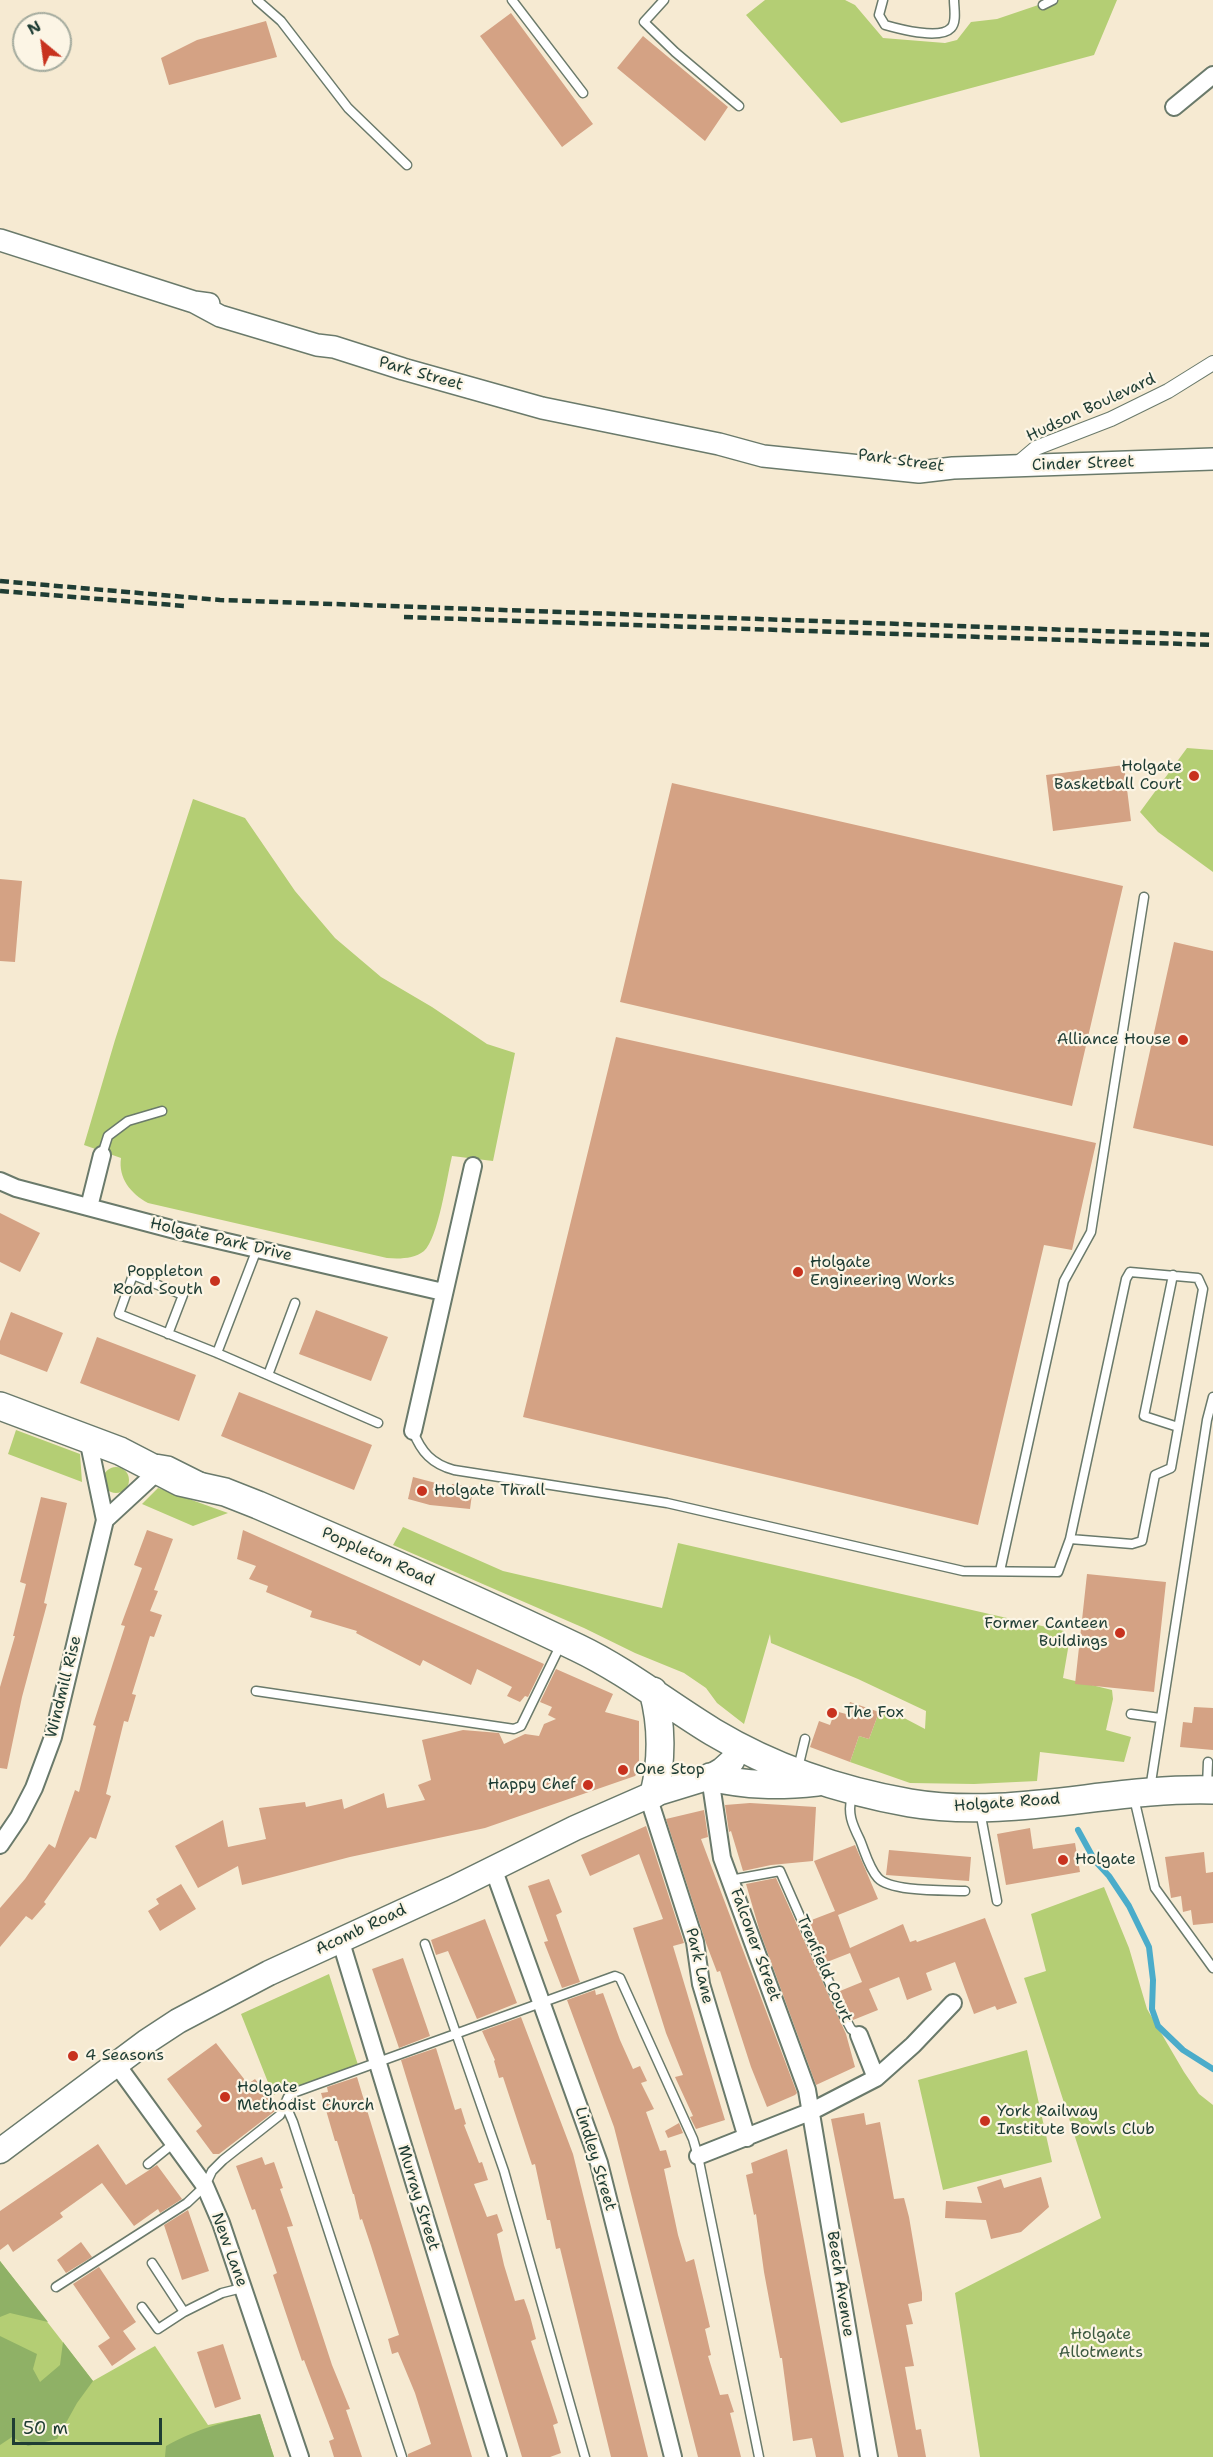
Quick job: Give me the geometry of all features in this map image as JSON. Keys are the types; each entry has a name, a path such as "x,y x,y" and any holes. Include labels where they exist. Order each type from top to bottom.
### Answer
{"main road":[{"name":"Poppleton Road","path":"0,1406 134,1457 157,1472 180,1482 225,1492 473,1598 614,1667 713,1732 739,1746"},
{"path":"651,1795 659,1767 659,1729 653,1691"},
{"name":"Holgate Road","path":"739,1746 824,1782 853,1791 912,1803 946,1807 979,1808 1141,1793 1210,1790"},
{"name":"Acomb Road","path":"0,2151 146,2042 188,2016 269,1972 574,1828 651,1795 710,1777 732,1761 739,1746"},
{"path":"710,1777 737,1784 768,1786 824,1782"}],"street":[{"path":"1174,107 1213,75"},
{"name":"Park Street","path":"0,240 194,302 238,311 320,338 334,347 403,369 542,408 720,444 763,456 919,472 953,468"},
{"name":"Hudson Boulevard","path":"1014,467 1036,448 1120,414 1168,391 1213,363"},
{"name":"Cinder Street","path":"953,468 1213,459"},
{"path":"89,1207 102,1155"},
{"path":"413,1431 473,1166"},
{"name":"Holgate Park Drive","path":"0,1180 16,1188 89,1207 443,1292"},
{"name":"Windmill Rise","path":"0,1845 19,1817 34,1788 53,1737 105,1520 88,1439"},
{"path":"105,1520 157,1472"},
{"name":"Falconer Street","path":"710,1777 722,1858 803,2079 812,2110"},
{"name":"Park Lane","path":"651,1795 695,1942 701,1984 747,2138"},
{"name":"Lindley Street","path":"493,1868 599,2163 673,2457"},
{"name":"Murray Street","path":"340,1940 498,2457"},
{"path":"698,2156 812,2110 876,2078 913,2045 953,2002"},
{"name":"Trenfield Court","path":"859,2035 876,2078"},
{"name":"New Lane","path":"117,2065 204,2186 220,2223 300,2457"},
{"name":"Beech Avenue","path":"812,2110 869,2457"}],"lane":[{"path":"257,0 281,21 348,108 407,165"},
{"path":"512,0 583,93"},
{"path":"664,0 644,22 675,52 739,106"},
{"path":"883,0 879,15 885,26 916,32 942,33 950,30 954,22 954,0"},
{"path":"1043,5 1053,0"},
{"path":"1000,1572 1064,1281 1091,1232 1144,897"},
{"path":"102,1155 108,1136 128,1121 162,1111"},
{"path":"217,1353 257,1249"},
{"path":"413,1431 418,1444 428,1458 441,1467 454,1470 667,1503 963,1571 1058,1572 1070,1539 1126,1280 1130,1272 1198,1278 1203,1289 1171,1468 1155,1475 1142,1542 1132,1544 1070,1539"},
{"path":"168,1334 183,1294 134,1275 119,1314 168,1334 217,1353 378,1423"},
{"path":"1173,1275 1144,1416 1178,1426"},
{"path":"268,1375 295,1303"},
{"path":"1213,1397 1160,1718 1141,1793 1155,1888 1213,1968"},
{"path":"134,1457 170,1461 193,1470 225,1492"},
{"path":"256,1691 514,1729 522,1726 562,1641"},
{"path":"1131,1714 1160,1718"},
{"path":"797,1771 806,1739"},
{"path":"1208,1762 1210,1790"},
{"path":"853,1791 849,1810 851,1820 874,1873 880,1880 891,1886 965,1891"},
{"path":"979,1808 997,1901"},
{"name":"Trenfield Court","path":"730,1880 780,1871 844,2016 851,2029 859,2035"},
{"path":"425,1944 504,2171 585,2457"},
{"path":"56,2287 187,2203 204,2186 212,2171 223,2160 280,2115 286,2106 288,2097 293,2093 615,1976 620,1978 693,2139 759,2457"},
{"path":"286,2106 402,2457"},
{"path":"148,2164 174,2143"},
{"path":"152,2264 184,2312"},
{"path":"142,2307 158,2329 184,2312 222,2293 242,2288"}],"green space":[{"path":"765,0 845,0 855,5 883,38 945,43 957,40 971,22 997,19 1053,0 1117,0 1094,55 841,123 746,15"},
{"path":"1187,748 1213,750 1213,872 1158,832 1140,812"},
{"path":"193,799 245,818 295,891 335,938 381,977 432,1007 487,1044 515,1053 493,1161 452,1156 434,1234 424,1251 416,1256 387,1258 148,1203 127,1185 122,1172 121,1158 84,1145 115,1040"},
{"path":"16,1430 80,1454 82,1482 8,1454"},
{"path":"116,1467 125,1471 129,1480 125,1489 116,1493 107,1489 103,1480 107,1471"},
{"path":"158,1488 228,1513 193,1526 142,1504"},
{"path":"403,1527 503,1571 662,1608 678,1543 1064,1631 1062,1641 1069,1643 1063,1678 1112,1690 1113,1699 1106,1730 1131,1737 1124,1762 1040,1752 1037,1781 974,1784 910,1783 850,1762 859,1736 869,1739 879,1712 889,1710 925,1729 926,1711 858,1679 771,1643 770,1634 744,1724 717,1703 706,1688 684,1673 393,1545"},
{"name":"Holgate Allotments","path":"1104,1887 1129,1948 1147,2009 1199,2094 1213,2105 1213,2457 980,2457 955,2293 1101,2218 1024,1978 1046,1971 1031,1914"},
{"path":"329,1974 358,2065 273,2095 241,2014"},
{"name":"York Railway Institute Bowls Club","path":"1027,2050 1052,2162 943,2190 918,2080"},
{"path":"0,2261 93,2381 155,2346 208,2425 260,2414 274,2457 0,2457"},
{"path":"0,2261 48,2322 10,2313 0,2317"},
{"path":"0,2336 37,2354 33,2369 40,2382 60,2365 63,2342 93,2381 77,2403 57,2439 28,2446 12,2437 0,2445"},
{"path":"260,2414 274,2457 165,2457 166,2446 201,2430"}],"building":[{"path":"511,13 593,124 562,147 480,36"},
{"path":"266,21 277,57 169,85 161,58 197,40"},
{"path":"643,36 728,107 705,141 617,68"},
{"path":"1124,765 1131,821 1053,831 1046,775"},
{"path":"672,783 1123,886 1072,1106 620,1002"},
{"path":"0,879 22,881 15,962 0,961"},
{"name":"Alliance House","path":"1174,942 1213,951 1213,1146 1133,1128"},
{"name":"Holgate Engineering Works","path":"616,1037 1096,1143 1072,1250 1044,1245 978,1525 523,1417"},
{"path":"0,1213 40,1233 20,1272 0,1262"},
{"path":"316,1310 388,1337 371,1381 299,1354"},
{"path":"11,1312 63,1333 47,1372 0,1354 0,1341"},
{"path":"97,1337 196,1375 179,1421 80,1383"},
{"path":"239,1392 372,1445 354,1490 221,1436"},
{"path":"413,1477 451,1487 452,1484 473,1487 470,1509 430,1505 408,1499"},
{"path":"41,1497 67,1503 44,1603 47,1604 22,1697 7,1769 0,1768 0,1687 15,1636 13,1636 26,1584 20,1582"},
{"path":"147,1530 173,1539 154,1590 158,1591 150,1611 162,1615 154,1637 150,1636 132,1694 136,1695 128,1722 124,1721 106,1794 111,1796 96,1839 90,1837 44,1902 46,1904 32,1920 26,1916 0,1947 0,1908 25,1879 49,1844 55,1848 75,1790 79,1792 96,1726 93,1725 125,1626 121,1625 142,1568 134,1565"},
{"path":"243,1530 544,1664 528,1697 525,1696 520,1702 507,1696 512,1687 477,1669 471,1685 423,1660 420,1666 356,1633 357,1631 310,1617 312,1611 266,1592 268,1586 249,1579 256,1566 237,1559"},
{"name":"Former Canteen Buildings","path":"1087,1574 1166,1582 1154,1692 1075,1684"},
{"path":"556,1669 613,1694 605,1712 639,1721 639,1771 635,1776 485,1828 350,1857 242,1885 238,1866 198,1888 175,1846 223,1820 228,1847 266,1839 259,1808 305,1802 306,1807 342,1799 344,1809 384,1793 387,1808 425,1800 418,1785 431,1780 422,1740 463,1730 499,1733 504,1744 525,1734 539,1736 544,1724 556,1719 548,1715 552,1707 540,1702"},
{"path":"850,1702 879,1712 869,1739 859,1736 850,1762 810,1747 819,1721 830,1725 835,1711 846,1714"},
{"path":"1194,1707 1213,1708 1213,1750 1180,1747 1183,1722 1192,1723"},
{"path":"750,1803 816,1807 813,1861 771,1865 743,1871 731,1831 729,1832 725,1805"},
{"path":"704,1810 708,1837 701,1839 797,2093 767,2107 751,2067 720,1971 717,1972 706,1943 666,1819"},
{"path":"646,1826 684,1943 673,1946 725,2120 696,2129 690,2117 693,2116 675,2077 683,2075 666,2033 633,1928 663,1919 639,1854 590,1876 581,1855"},
{"path":"1030,1828 1033,1849 1075,1843 1080,1872 1006,1885 997,1834"},
{"path":"855,1845 878,1899 838,1915 850,1948 903,1924 910,1942 916,1940 917,1942 985,1918 1017,2003 997,2010 995,2006 974,2014 955,1962 926,1973 932,1990 907,2000 899,1977 869,1989 878,2010 853,2020 840,1991 862,1982 850,1953 827,1962 809,1921 835,1911 814,1861"},
{"path":"889,1850 971,1857 969,1881 886,1875"},
{"path":"1204,1852 1206,1873 1213,1872 1213,1923 1193,1925 1191,1910 1183,1912 1181,1896 1171,1898 1165,1857"},
{"path":"776,1878 846,2034 855,2067 816,2085 760,1932 746,1884"},
{"path":"549,1879 562,1912 556,1915 580,1982 562,1988 544,1942 548,1941 528,1886"},
{"path":"181,1884 196,1909 160,1931 148,1911 159,1904 156,1899"},
{"path":"485,1919 517,2003 477,2019 448,1951 436,1955 431,1940"},
{"path":"403,1958 430,2036 399,2048 372,1969"},
{"path":"595,1990 596,1995 603,1993 633,2069 640,2066 647,2081 641,2083 654,2109 646,2112 660,2151 666,2150 671,2167 664,2169 678,2235 686,2262 694,2259 710,2327 705,2329 711,2355 708,2356 720,2395 728,2394 734,2412 730,2413 741,2457 698,2457 614,2127 567,2000"},
{"path":"521,2017 573,2154 648,2457 611,2457 560,2248 556,2249 550,2220 547,2220 535,2164 532,2165 503,2077 499,2078 495,2060 482,2031"},
{"name":"Holgate Methodist Church","path":"216,2043 248,2084 255,2079 277,2107 275,2111 219,2154 213,2154 196,2131 202,2126 167,2079"},
{"path":"436,2048 455,2110 461,2108 466,2124 464,2125 488,2180 474,2184 487,2217 497,2214 503,2231 497,2234 515,2301 524,2299 530,2316 536,2339 531,2341 558,2423 553,2425 561,2453 550,2457 522,2457 401,2060"},
{"path":"357,2077 472,2457 408,2457 408,2454 431,2444 415,2393 398,2352 392,2354 388,2339 399,2335 362,2219 360,2220 354,2194 321,2093 328,2092 327,2087"},
{"path":"864,2113 866,2125 880,2122 894,2199 904,2198 909,2217 922,2301 908,2304 913,2324 906,2325 914,2366 905,2367 916,2430 921,2429 926,2457 898,2457 831,2119"},
{"path":"679,2123 683,2133 668,2138 665,2131"},
{"path":"98,2144 126,2185 157,2165 182,2199 160,2213 158,2209 134,2226 102,2183 60,2213 63,2217 13,2252 8,2244 0,2250 0,2211"},
{"path":"787,2149 844,2457 816,2457 812,2438 793,2441 782,2358 780,2358 764,2272 756,2214 754,2215 746,2175 753,2173 751,2163"},
{"path":"262,2157 265,2165 274,2162 283,2188 280,2189 293,2226 287,2227 332,2365 350,2409 346,2410 362,2457 334,2457 329,2441 334,2439 304,2360 302,2361 273,2275 277,2273 255,2209 252,2210 236,2166"},
{"name":"York Railway Institute Bowls Club","path":"1041,2177 1049,2207 1021,2232 991,2239 986,2220 945,2218 946,2201 982,2203 977,2187 1001,2179 1004,2188"},
{"path":"188,2210 209,2271 182,2280 164,2225"},
{"path":"81,2242 92,2257 66,2273 57,2260"},
{"path":"99,2267 136,2322 123,2331 136,2349 112,2366 98,2346 110,2338 73,2284"},
{"path":"223,2344 241,2399 215,2408 197,2352"}],"waterway":[{"path":"1078,1830 1095,1861 1109,1876 1129,1906 1149,1947 1153,1980 1152,2009 1158,2026 1183,2050 1213,2069"}],"railway":[{"path":"0,581 220,600 1213,635"},
{"path":"0,591 185,606"},
{"path":"404,617 1213,645"}],"place":[{"name":"Holgate Basketball Court","path":"1194,776"},
{"name":"Alliance House","path":"1183,1040"},
{"name":"Holgate Engineering Works","path":"798,1272"},
{"name":"Poppleton Road South","path":"215,1281"},
{"name":"Holgate Thrall","path":"422,1491"},
{"name":"Former Canteen Buildings","path":"1120,1633"},
{"name":"The Fox","path":"832,1713"},
{"name":"One Stop","path":"623,1770"},
{"name":"Happy Chef","path":"588,1785"},
{"name":"Holgate","path":"1063,1860"},
{"name":"4 Seasons","path":"73,2056"},
{"name":"Holgate Methodist Church","path":"225,2097"},
{"name":"York Railway Institute Bowls Club","path":"985,2121"}]}
